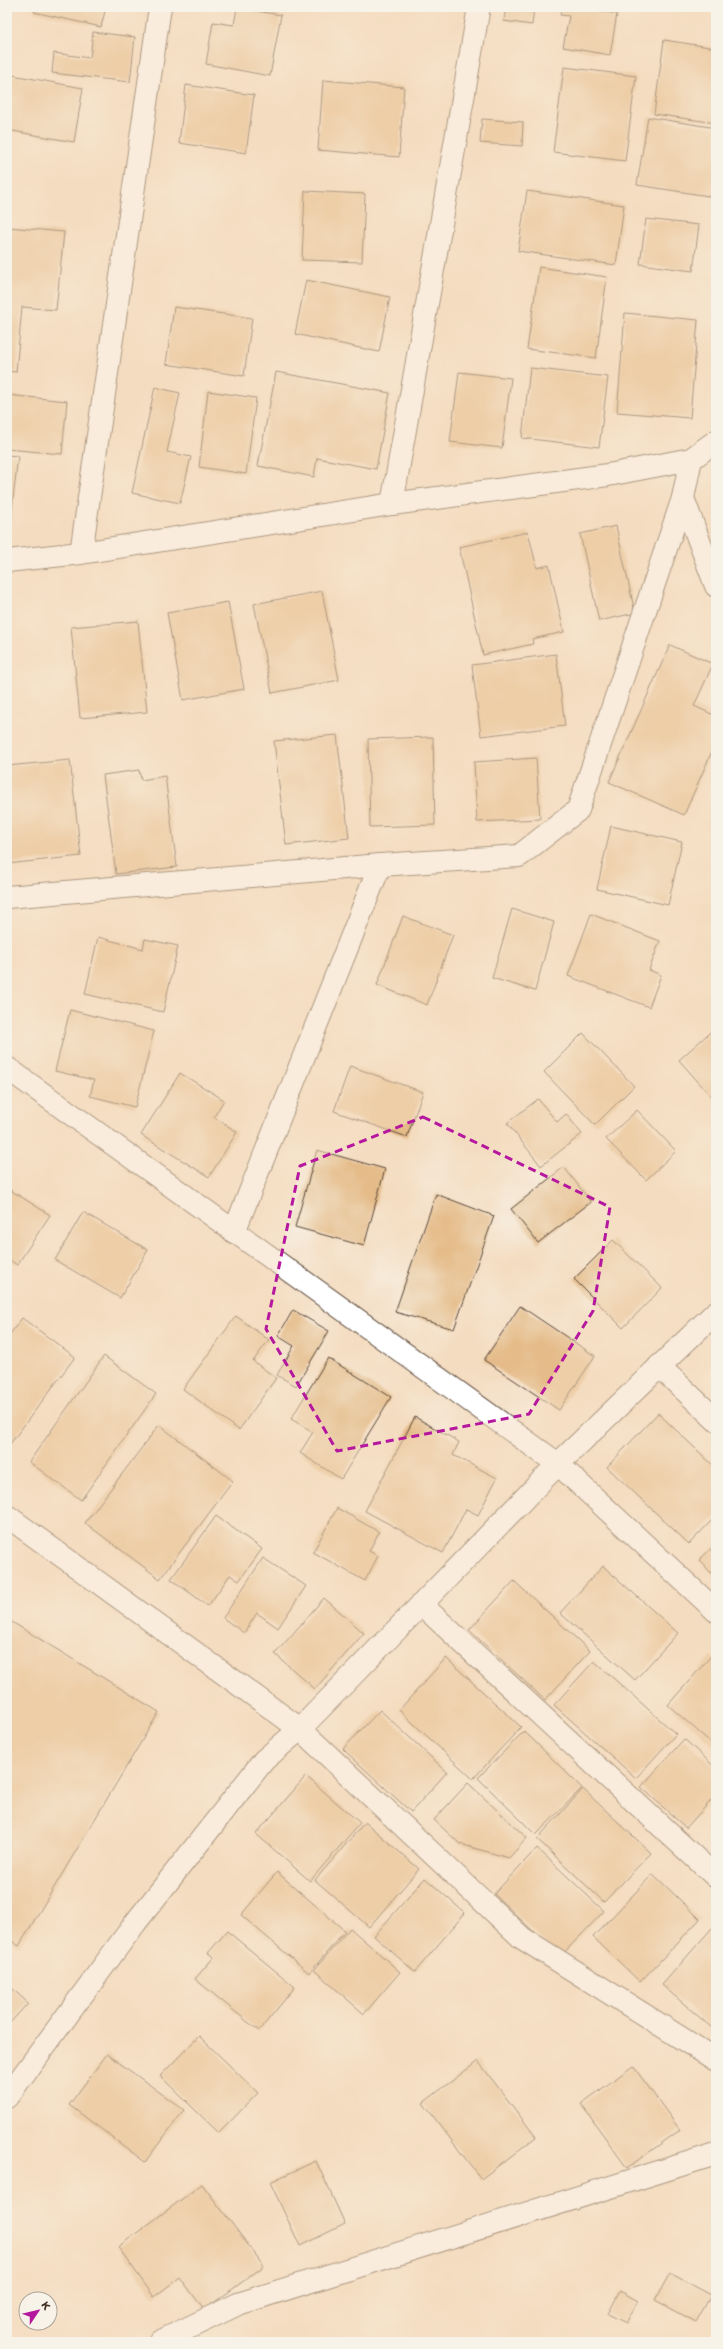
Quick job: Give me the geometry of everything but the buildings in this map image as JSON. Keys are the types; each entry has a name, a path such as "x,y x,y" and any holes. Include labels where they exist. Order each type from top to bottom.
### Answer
{"street":[{"path":"81,552 160,7"},
{"path":"392,504 479,7"},
{"path":"7,561 81,552 392,504 608,475 690,459 716,441"},
{"path":"7,897 519,856 578,810 683,498 690,459"},
{"path":"683,498 716,586"},
{"path":"234,1232 380,866"},
{"path":"7,1068 558,1464 716,1611"},
{"path":"7,2097 136,1922 264,1760 300,1729 558,1464 658,1366 716,1312"},
{"path":"658,1366 716,1420"},
{"path":"7,1516 300,1729 522,1938 716,2060"},
{"path":"422,1605 716,1877"},
{"path":"159,2342 238,2304 716,2154"}],"highlighted area":[{"path":"423,1117 610,1207 593,1311 529,1414 337,1451 266,1329 300,1166"}]}
